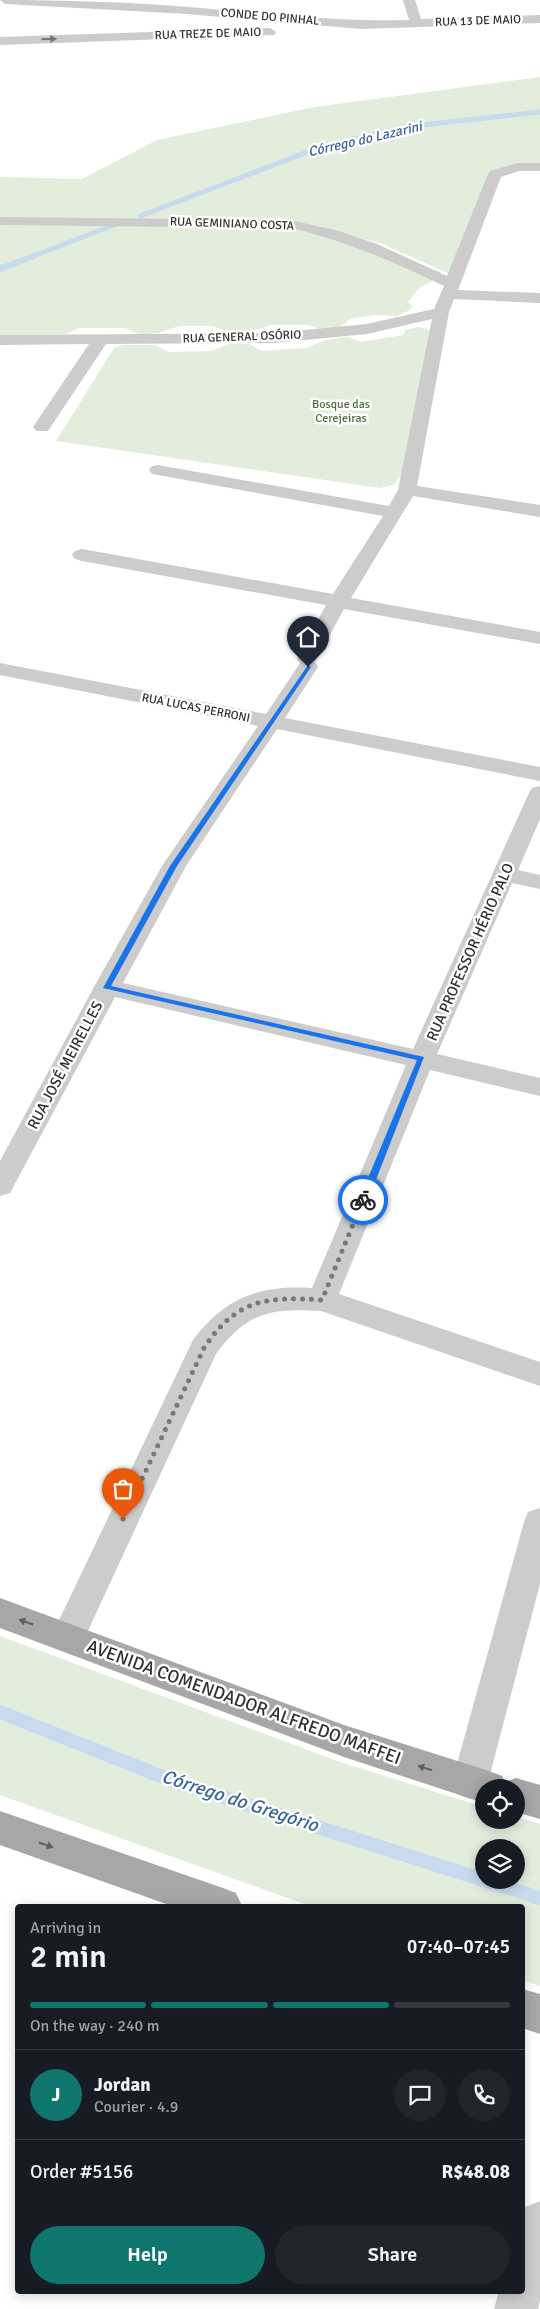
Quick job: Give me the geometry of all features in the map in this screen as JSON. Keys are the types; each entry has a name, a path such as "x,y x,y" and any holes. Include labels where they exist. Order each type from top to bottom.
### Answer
{"main road":[{"name":"AVENIDA COMENDADOR ALFREDO MAFFEI","path":"0,1613 344,1741 475,1784"},
{"path":"525,1798 540,1802"},
{"path":"0,1828 218,1904"},
{"path":"525,2009 540,2014"}],"street":[{"name":"CONDE DO PINHAL","path":"5,0 187,5 320,22 361,25 416,24"},
{"path":"409,0 416,24"},
{"name":"RUA 13 DE MAIO","path":"416,24 540,18"},
{"name":"RUA TREZE DE MAIO","path":"0,41 305,31 416,24"},
{"name":"RUA JOSÉ MEIRELLES","path":"0,1186 174,866 308,663 338,602 395,513 407,490 441,312 495,174 518,167 540,167"},
{"name":"RUA GEMINIANO COSTA","path":"0,221 157,221 290,224 334,234 372,247 451,289"},
{"path":"451,289 540,298"},
{"name":"RUA GENERAL OSÓRIO","path":"0,340 274,338 367,328 441,312"},
{"path":"42,427 101,339"},
{"path":"158,470 395,513"},
{"path":"407,490 540,511"},
{"path":"82,555 540,638"},
{"name":"RUA LUCAS PERRONI","path":"0,669 540,774"},
{"name":"RUA PROFESSOR HÉRIO PALO","path":"322,1300 422,1058 540,793"},
{"path":"505,874 540,882"},
{"path":"107,988 422,1058 540,1087"},
{"path":"68,1637 204,1348 217,1329 234,1314 257,1303 285,1297 322,1300 540,1374"},
{"path":"480,1779 540,1522"},
{"path":"525,2274 540,2222"},
{"path":"516,2309 520,2294"}],"green space":[{"path":"540,77 540,166 495,174 461,279 380,243 297,223 292,226 441,272 437,279 420,287 408,302 412,306 410,310 397,316 374,315 350,319 339,328 319,329 308,325 270,325 248,333 231,333 213,326 179,326 159,333 141,335 125,328 80,328 65,334 0,335 0,177 82,179 157,140 315,107"},
{"name":"Bosque das Cerejeiras","path":"419,327 432,331 402,474 393,485 380,488 56,441 114,348 123,345 155,345 169,352 211,351 229,344 249,344 262,351 307,348 325,340 348,337 361,342 404,335 405,330"},
{"path":"0,1636 343,1763 475,1804 475,1829 525,1829 525,1820 540,1824 540,1986 525,1981 525,1904 304,1904 0,1795"}],"waterway":[{"name":"Córrego do Lazarini","path":"140,216 318,148 403,127 540,112"},
{"name":"Córrego do Lazarini","path":"33,256 122,222"},
{"name":"Córrego do Lazarini","path":"0,269 36,255"},
{"name":"Córrego do Gregório","path":"0,1712 173,1781 540,1898"}],"way so far":[{"path":"123,1519 204,1348 217,1329 234,1314 257,1303 285,1297 322,1300 363,1200"}],"route":[{"path":"308,667 174,866 107,988 422,1058 363,1200"}]}
